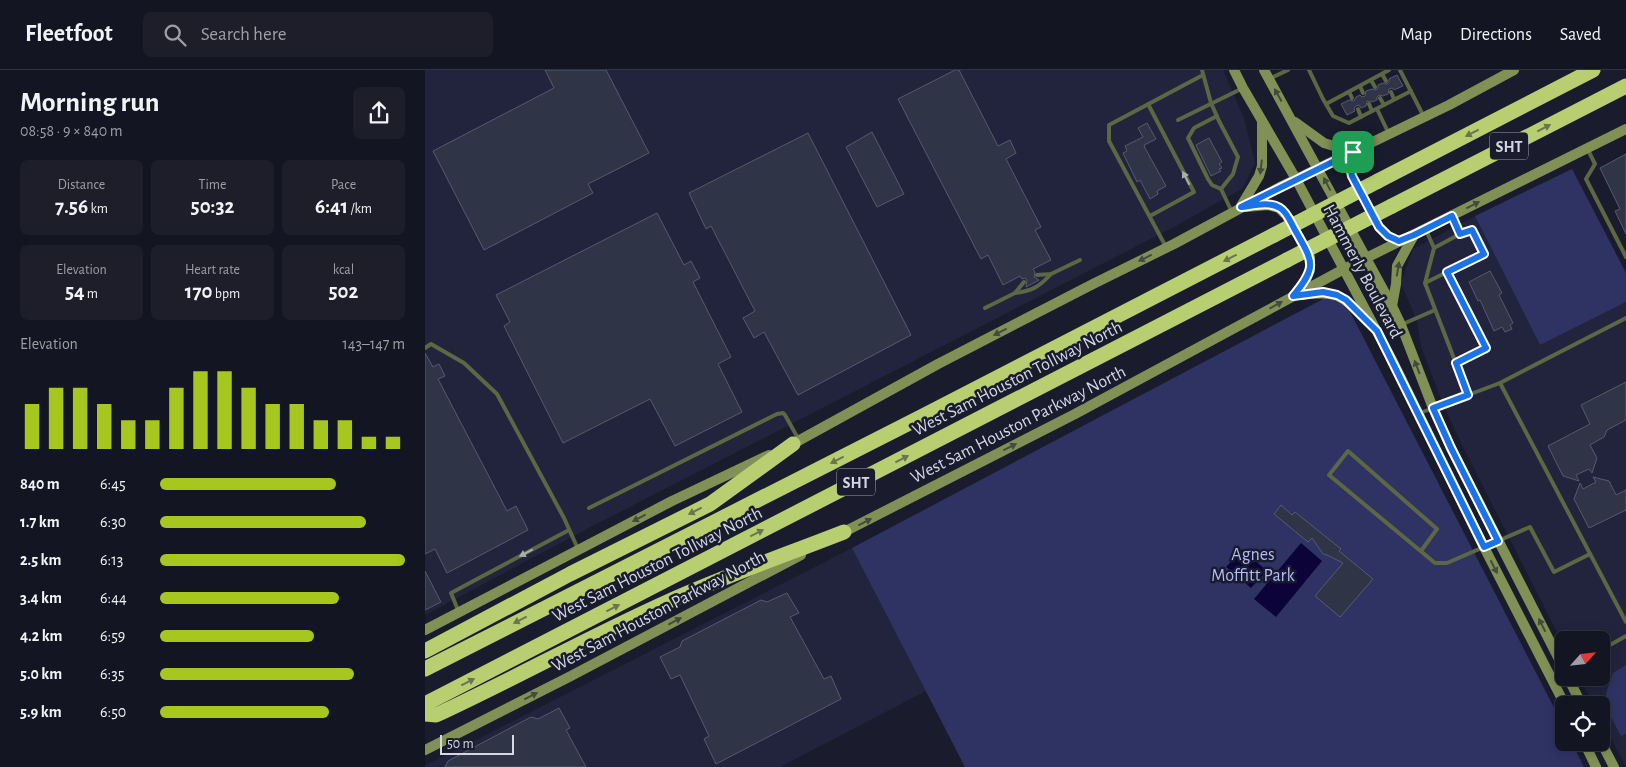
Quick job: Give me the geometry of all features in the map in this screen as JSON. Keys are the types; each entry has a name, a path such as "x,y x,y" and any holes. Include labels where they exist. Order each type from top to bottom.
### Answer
{"highway":[{"name":"West Sam Houston Tollway North","path":"425,669 923,416 1593,70"},
{"name":"West Sam Houston Tollway North","path":"425,704 1626,86"},
{"path":"425,651 569,574 710,504 796,442"},
{"path":"425,714 436,715 668,601 844,532"}],"main road":[{"name":"Hammerly Boulevard","path":"1235,70 1243,88 1297,179 1377,331 1417,414 1560,696"},
{"path":"425,630 672,500 796,442 938,364 1166,248 1237,209 1424,117 1514,70"},
{"name":"Hammerly Boulevard","path":"1267,74 1392,306 1451,448 1555,652"},
{"path":"1291,119 1317,139 1329,145 1353,152"},
{"path":"1237,209 1259,176 1262,166 1262,121"},
{"name":"West Sam Houston Parkway North","path":"425,750 1075,414 1344,269 1626,130"},
{"path":"1353,152 1350,166 1352,176 1379,227 1388,236 1399,241"},
{"path":"1237,209 1267,205 1279,208 1287,216 1310,257 1310,270 1306,280 1293,296"},
{"path":"1392,306 1397,266 1414,235"},
{"path":"1293,296 1323,292 1337,295 1346,300 1377,331"},
{"path":"1588,751 1596,767"},
{"path":"1606,751 1614,767"}],"lane":[{"path":"1267,74 1288,70"},
{"path":"1309,70 1333,116 1349,123 1411,91"},
{"path":"1326,104 1389,70"},
{"path":"1400,70 1424,117"},
{"path":"1166,248 1109,141 1109,125 1203,72 1211,103 1238,157 1233,174 1221,189"},
{"path":"1382,74 1386,81"},
{"path":"1371,80 1375,87"},
{"path":"1360,86 1363,93"},
{"path":"1178,120 1243,88"},
{"path":"1349,92 1352,98"},
{"path":"1391,92 1394,99"},
{"path":"1380,98 1383,105"},
{"path":"1148,104 1194,192 1150,216"},
{"path":"1369,104 1389,134"},
{"path":"1358,110 1361,117"},
{"path":"1217,116 1194,128 1188,138 1212,185 1221,189 1237,209"},
{"path":"1587,148 1595,164 1586,179 1626,256"},
{"path":"1452,216 1460,234"},
{"path":"1425,229 1434,248 1425,283 1468,395"},
{"path":"1425,283 1484,254 1472,230 1460,234 1434,248"},
{"path":"1037,275 1051,274 1080,260"},
{"path":"1447,272 1486,348 1456,363"},
{"path":"985,308 1015,293 1027,292 1041,285 1051,274"},
{"path":"1015,293 1023,282"},
{"path":"1401,325 1435,310"},
{"path":"1417,414 1500,383 1626,318"},
{"path":"425,348 431,344 463,364 497,394 578,548"},
{"path":"1500,383 1626,622"},
{"path":"589,508 777,414 783,413 785,415 796,442"},
{"path":"1421,551 1437,529 1348,451 1329,475 1435,563 1447,563 1530,527 1554,572 1590,554"},
{"path":"459,612 451,593 569,530"},
{"path":"1610,645 1626,636"},
{"path":"1551,678 1555,675"}],"shaded area":[{"path":"425,70 1223,70 1244,118 1255,163 1242,189 1170,229 583,531 425,615"},
{"path":"1475,216 1540,345 1626,302 1626,767 1610,736 1610,696 1589,696 1584,686 1610,686 1610,631 1556,631 1461,443 1443,404 1421,347 1417,321 1401,283 1413,249"},
{"path":"1301,543 1322,561 1276,617 1254,599"},
{"path":"852,548 926,691 780,767 425,767 425,766"},
{"path":"1242,549 1267,571 1251,588 1226,567"}],"green space":[{"path":"1572,169 1626,273 1626,302 1540,345 1475,216"},
{"name":"Agnes Moffitt Park","path":"1327,297 1337,298 1347,306 1555,710 1555,751 1576,751 1584,767 965,767 852,548"},
{"path":"1626,665 1626,734 1621,736 1610,716 1610,696 1605,696 1613,673"}],"building":[{"path":"545,70 606,70 649,153 588,184 593,193 484,250 433,151 554,88"},
{"path":"955,70 959,70 998,146 1010,140 1016,153 1006,159 1041,227 1035,230 1051,260 1033,269 1035,272 1034,277 1039,280 1026,287 1027,280 1025,278 1022,279 1020,276 1003,285 988,255 981,259 898,99"},
{"path":"1397,75 1403,86 1394,90 1392,88 1389,89 1388,94 1379,95 1377,100 1367,101 1366,106 1361,108 1359,105 1356,106 1354,108 1355,111 1347,115 1341,104 1349,100 1354,101 1360,95 1362,97 1365,96 1366,91 1376,90 1378,85 1387,84 1389,79"},
{"path":"1147,123 1156,139 1144,145 1166,186 1157,191 1158,194 1150,199 1140,180 1137,182 1123,153 1127,151 1125,146 1143,137 1138,128"},
{"path":"872,132 904,194 877,207 846,147"},
{"path":"808,133 911,335 798,395 764,332 754,338 743,318 755,311 711,226 706,229 689,193"},
{"path":"1209,138 1222,162 1219,164 1222,168 1219,169 1221,171 1211,176 1196,145"},
{"path":"1626,154 1626,234 1615,211 1620,209 1600,168"},
{"path":"657,213 684,265 691,261 700,278 693,282 731,357 718,364 742,412 675,446 650,399 563,443 504,326 510,322 496,295"},
{"path":"1490,271 1502,293 1499,295 1513,323 1510,325 1512,329 1505,332 1502,327 1494,331 1480,300 1478,301 1469,282"},
{"path":"425,353 433,367 439,364 445,376 438,379 507,511 516,506 528,530 447,573 435,549 425,554"},
{"path":"1626,382 1626,420 1607,430 1604,437 1590,445 1597,458 1592,473 1589,469 1576,475 1579,481 1563,476 1548,446 1590,424 1581,405"},
{"path":"1593,477 1609,481 1616,495 1626,490 1626,510 1589,528 1574,499 1580,483 1583,489 1596,482"},
{"path":"1281,505 1292,515 1295,512 1341,549 1339,551 1373,579 1340,617 1315,596 1343,563 1323,554 1312,538 1308,542 1274,514"},
{"path":"425,571 441,602 425,610"},
{"path":"787,593 799,613 790,617 824,679 831,676 841,699 716,764 704,739 709,736 680,675 671,679 660,657 680,647 682,641 761,600 767,602"},
{"path":"559,708 570,728 566,730 586,767 445,767 448,761 531,717 538,719"}],"route":[{"path":"1353,152 1350,166 1352,176 1379,227 1388,236 1399,241 1452,216 1460,234 1472,230 1484,254 1447,272 1486,348 1456,363 1468,395 1433,408 1498,541 1484,547 1377,331 1346,300 1337,295 1323,292 1293,296 1306,280 1310,270 1310,257 1287,216 1279,208 1267,205 1241,207 1353,152"}]}
